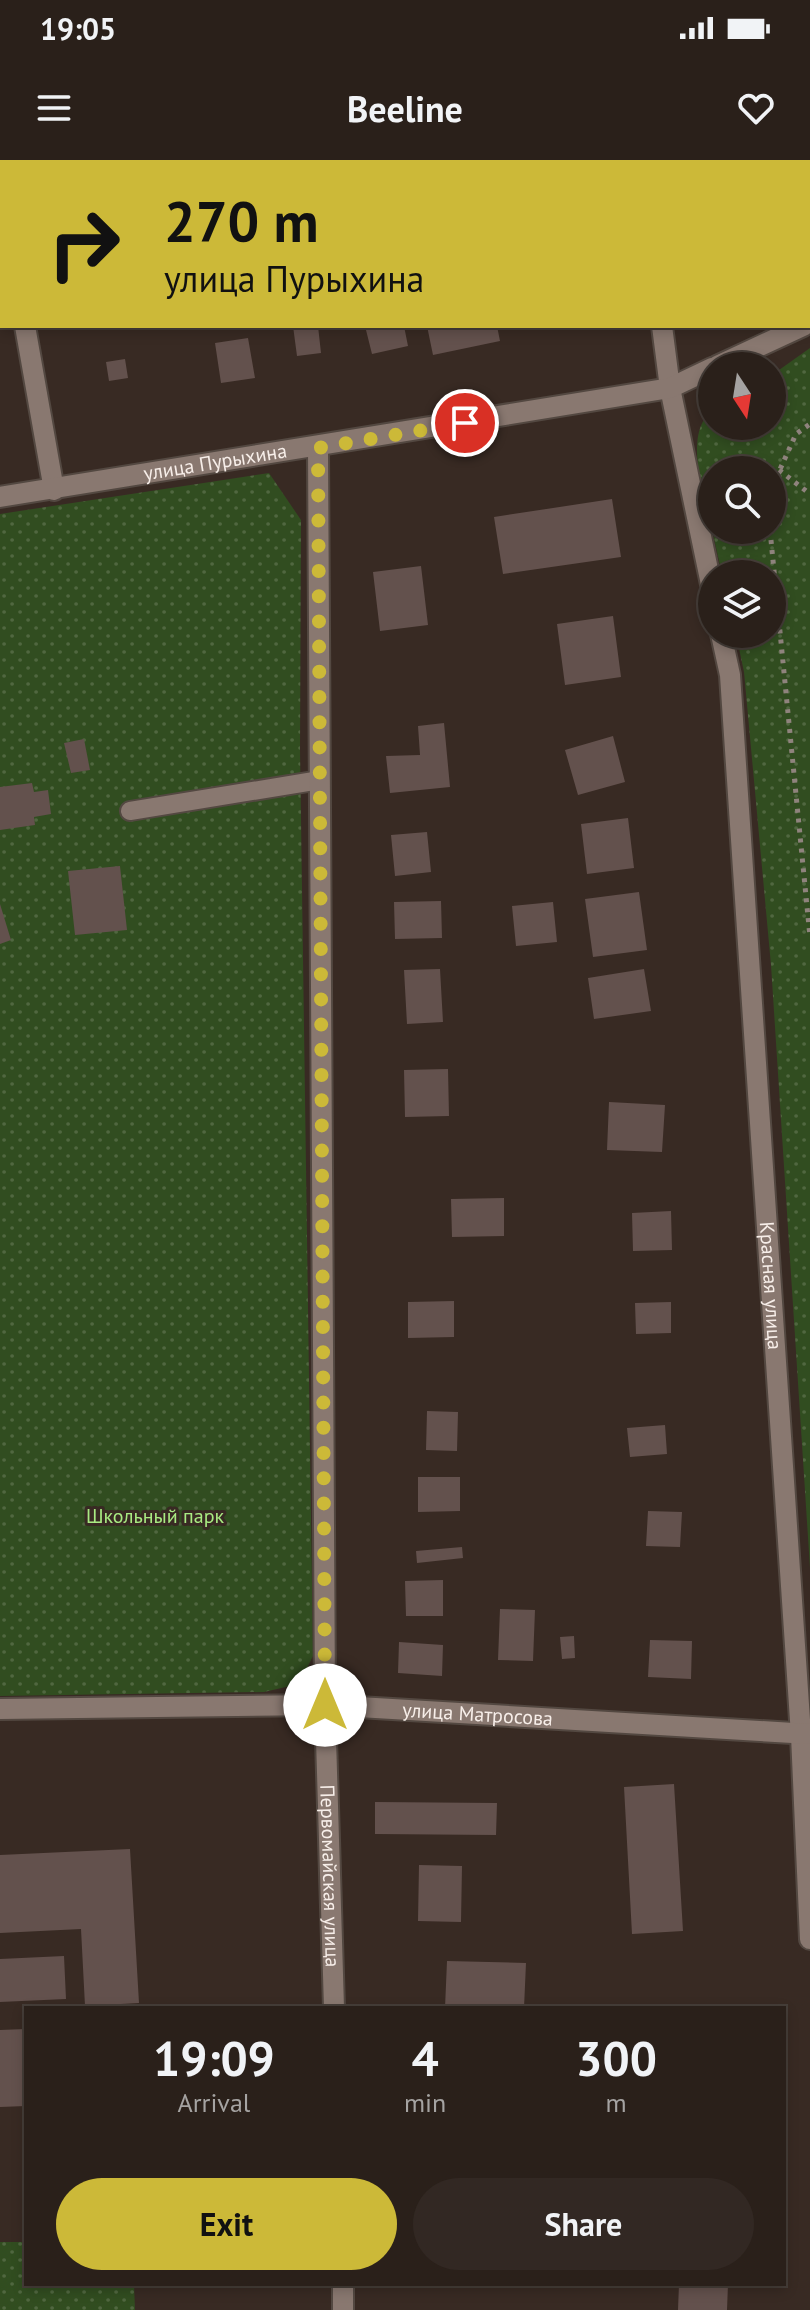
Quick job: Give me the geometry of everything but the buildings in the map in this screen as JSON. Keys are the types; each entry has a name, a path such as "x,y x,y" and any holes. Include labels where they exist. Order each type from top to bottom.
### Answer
{"street":[{"path":"25,328 54,490"},
{"path":"662,328 670,388 706,560"},
{"name":"улица Пурыхина","path":"747,352 799,328"},
{"name":"улица Пурыхина","path":"0,497 318,448 670,388 698,375"},
{"name":"Первомайская улица","path":"318,448 325,1705 334,2006"},
{"name":"Красная улица","path":"724,648 730,675 806,1734 810,1939"},
{"name":"улица Матросова","path":"0,1709 325,1705 806,1734"},
{"path":"343,2286 343,2310"}],"lane":[{"path":"130,811 320,780"}],"path":[{"path":"786,456 796,434 810,424"},
{"path":"786,475 810,494"},
{"path":"771,544 810,937"}],"green space":[{"path":"810,348 810,1568 771,965 744,672 739,648 786,648 786,560 719,560 715,544 786,544 786,456 698,456 698,468 697,450 698,435 698,440 786,440 786,365"},
{"name":"Школьный парк","path":"269,473 301,520 300,749 313,1656 299,1684 264,1692 0,1696 0,514"},
{"path":"0,2242 24,2242 24,2286 134,2286 135,2310 0,2310"}],"route":[{"path":"325,1705 318,448 465,423"}]}
